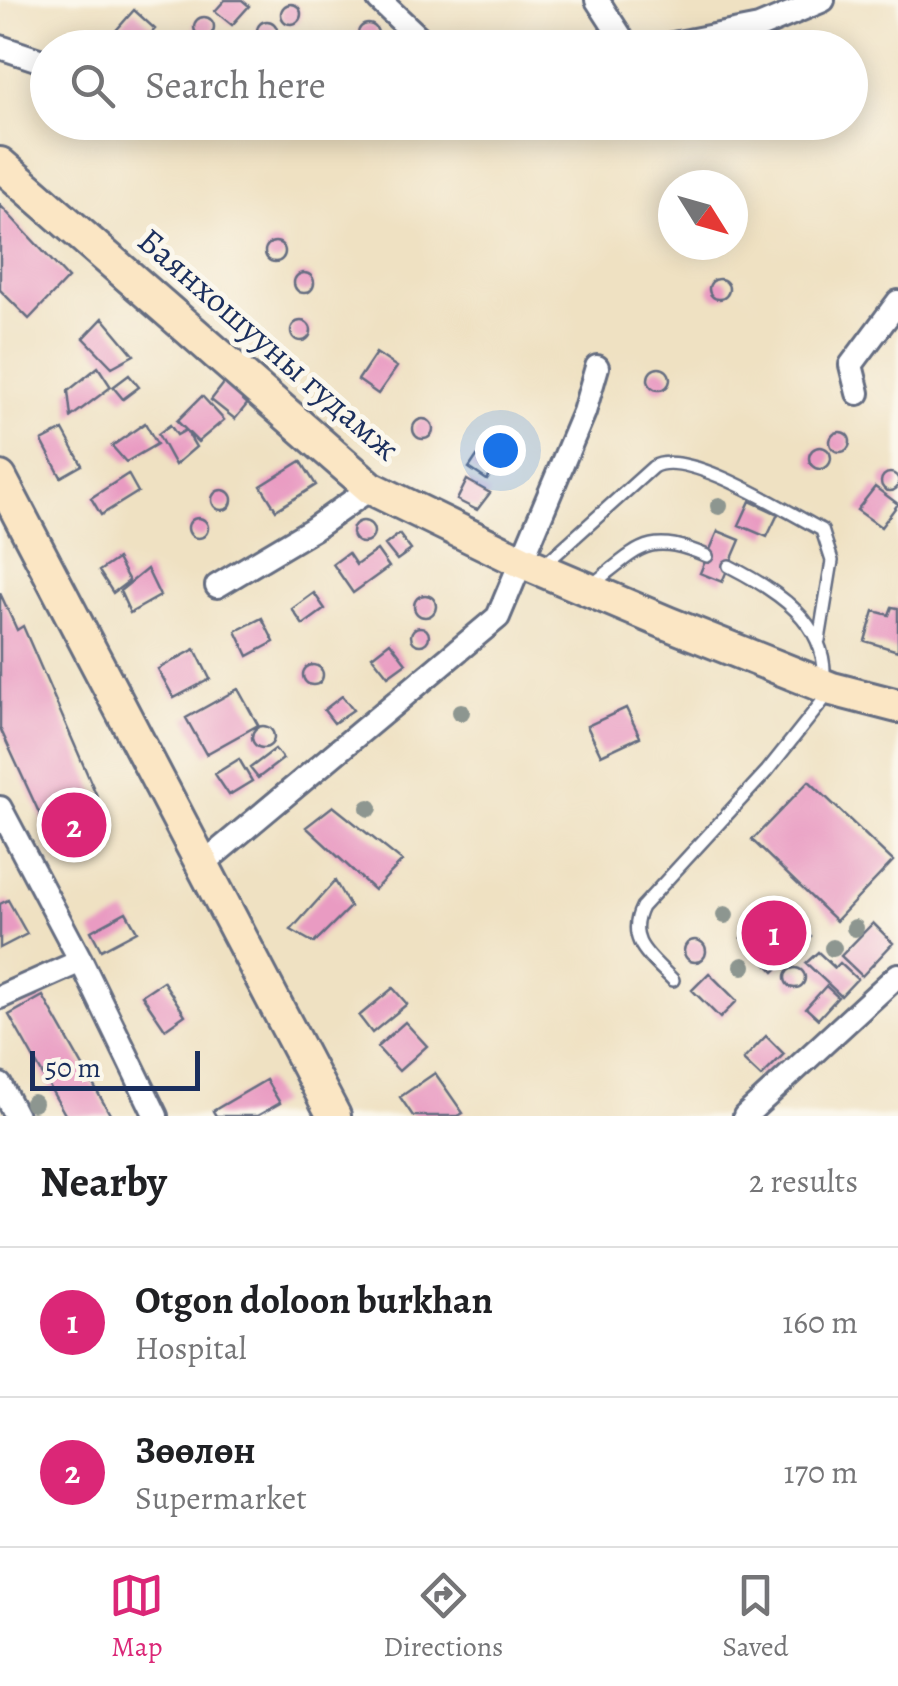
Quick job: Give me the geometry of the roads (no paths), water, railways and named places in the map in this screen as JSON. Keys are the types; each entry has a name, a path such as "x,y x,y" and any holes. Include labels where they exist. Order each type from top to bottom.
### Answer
{"main road":[{"name":"Баянхошууны гудамж","path":"0,164 371,488 587,589 828,687 898,706"},
{"path":"0,478 334,1116"}],"street":[{"path":"379,0 411,30"},
{"path":"597,0 616,30"},
{"path":"739,30 823,0"},
{"path":"0,47 30,57"},
{"path":"858,393 851,366 898,302"},
{"path":"204,863 498,617 530,565 597,368"},
{"path":"218,586 314,529 371,488"},
{"path":"0,808 81,961 156,1116"},
{"path":"0,997 81,961"},
{"path":"745,1116 898,975"},
{"path":"0,1085 16,1116"}],"lane":[{"path":"530,565 653,467 664,460 690,463 822,530 832,561 819,640"},
{"path":"587,589 633,553 656,542 673,542 707,556"},
{"path":"672,980 635,940 634,923 642,907 767,771 828,687 819,640 771,588 729,566"}],"place":[{"name":"Зөөлөн","path":"74,825"},
{"name":"Otgon doloon burkhan","path":"774,933"}]}
